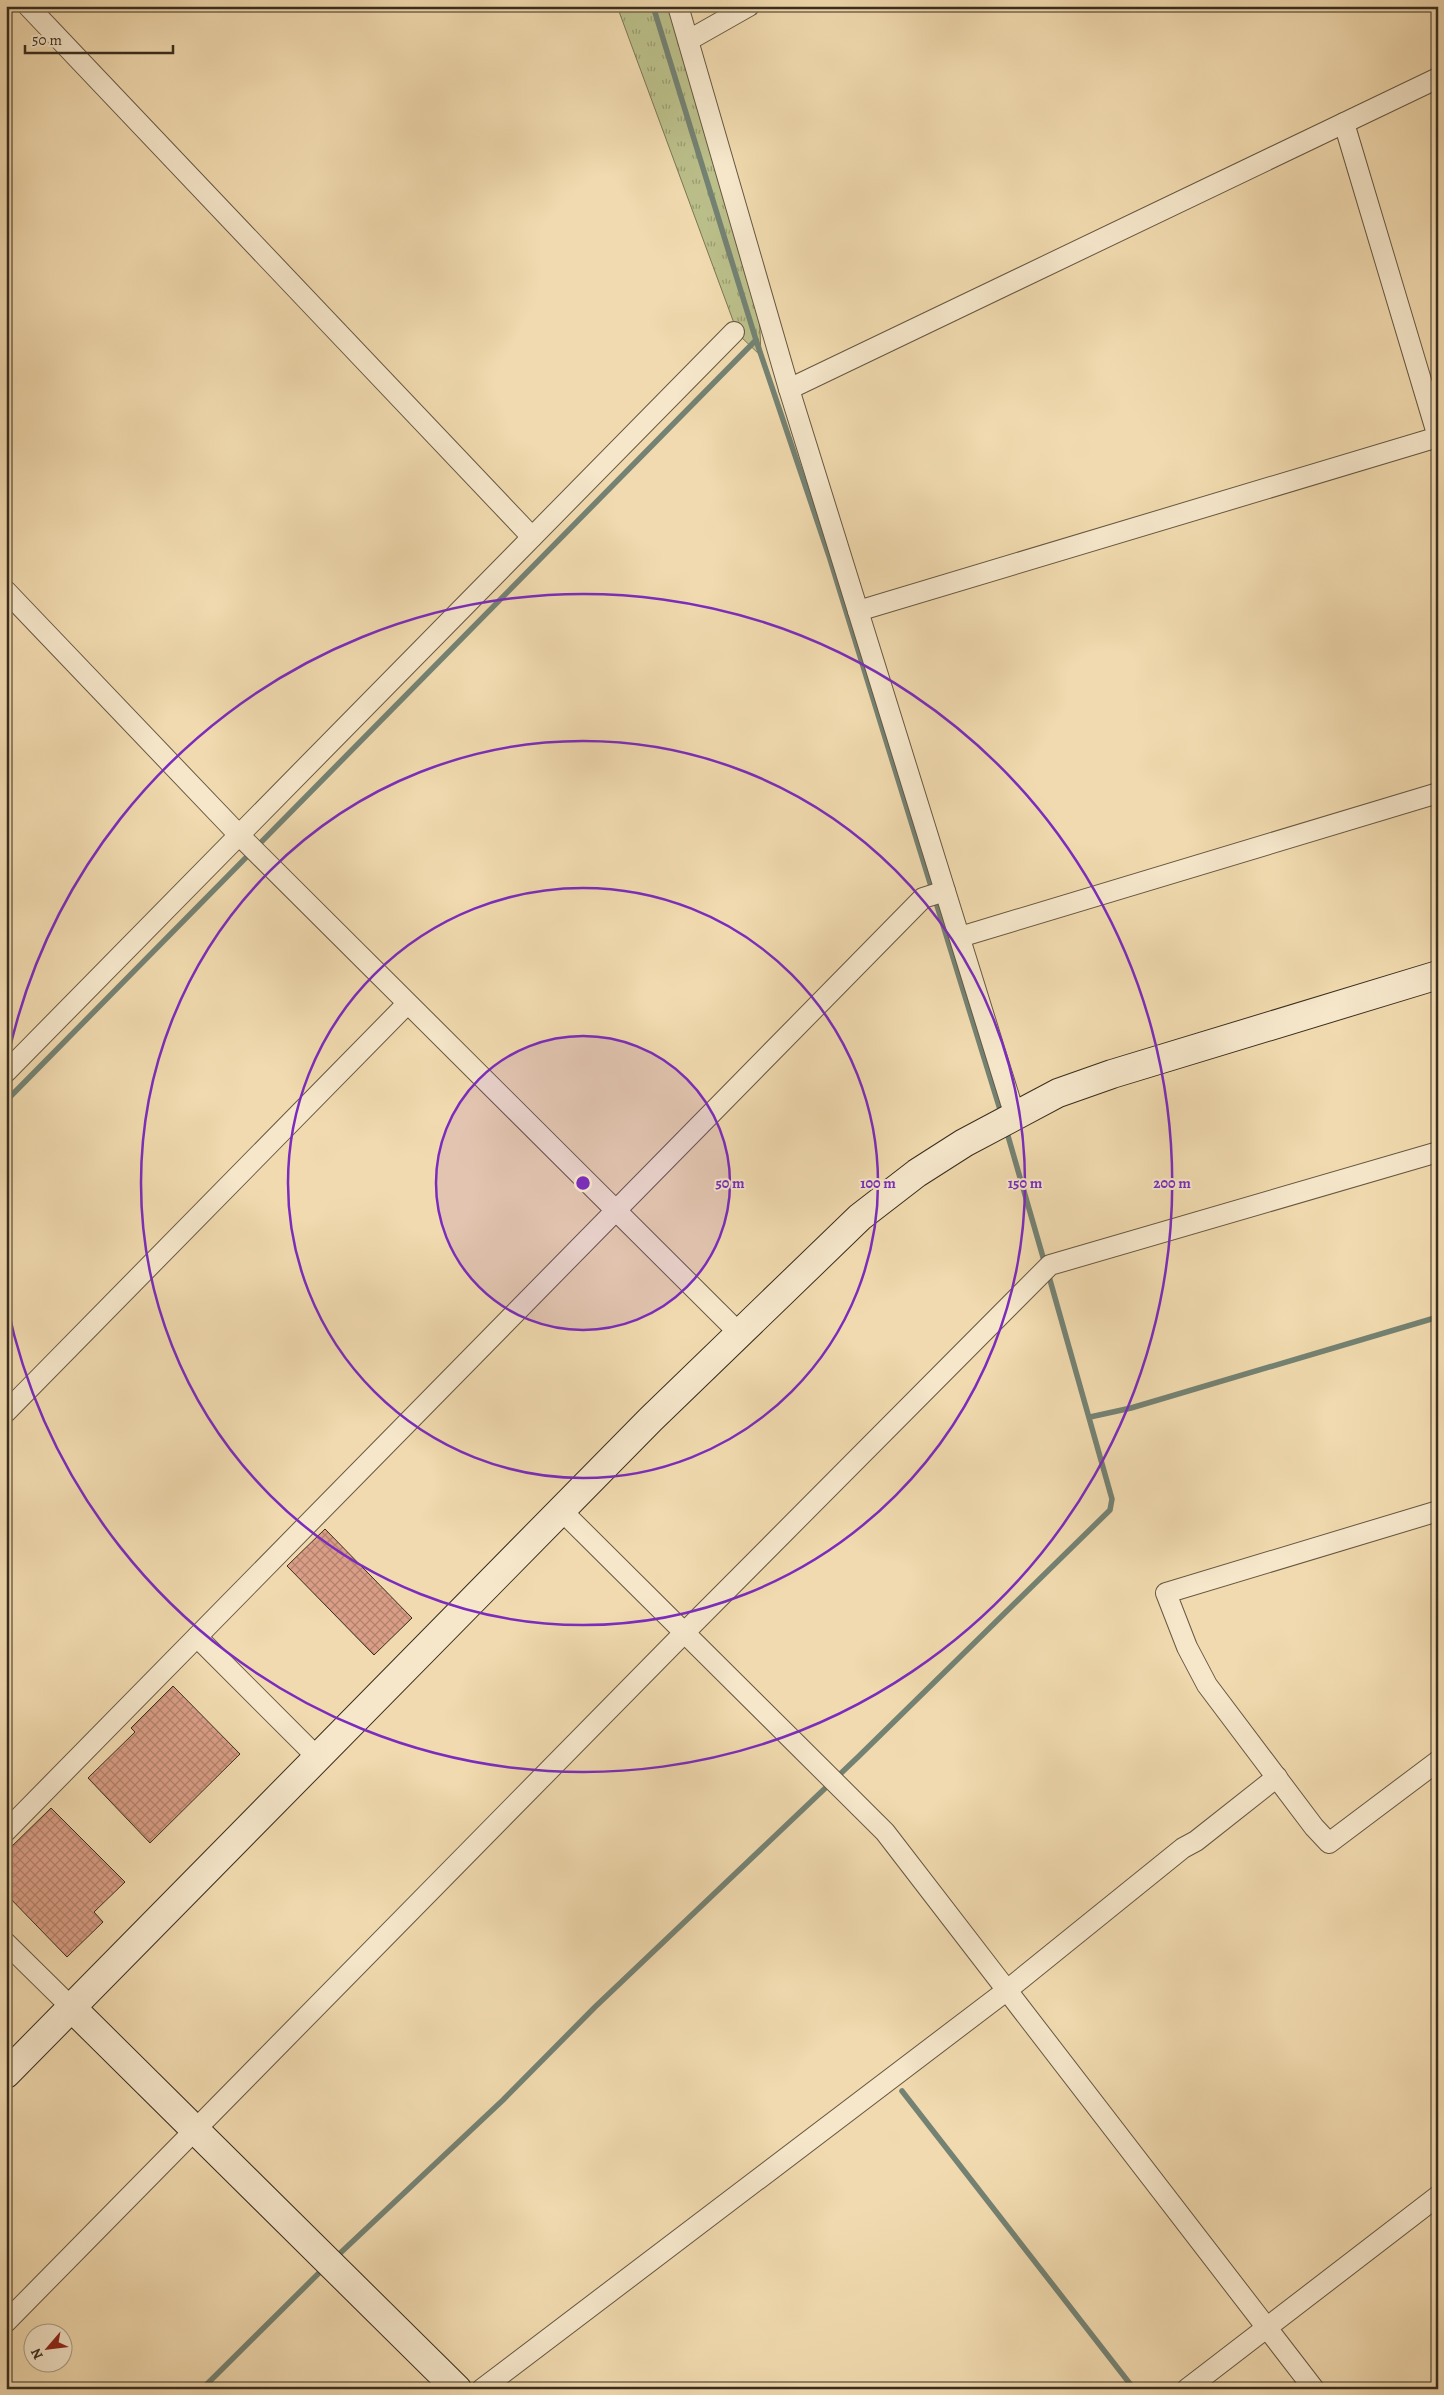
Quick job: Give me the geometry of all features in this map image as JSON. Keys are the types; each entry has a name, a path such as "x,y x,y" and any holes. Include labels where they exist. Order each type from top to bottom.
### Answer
{"street":[{"path":"28,6 532,537"},
{"path":"678,6 789,389 1016,1116"},
{"path":"689,40 749,6"},
{"path":"789,389 1438,78"},
{"path":"858,612 1438,437 1344,123"},
{"path":"6,1072 734,332"},
{"path":"6,592 239,835 739,1333"},
{"path":"960,937 1438,793"},
{"path":"6,1831 923,898 945,891"},
{"path":"6,2074 739,1333 860,1217 917,1173 964,1143 1058,1093 1112,1074 1438,975"},
{"path":"6,1412 407,1004"},
{"path":"6,2322 685,1632 1050,1265 1438,1152"},
{"path":"562,1511 885,1832 1314,2389"},
{"path":"1438,1511 1166,1593 1187,1647 1207,1685 1329,1843 1438,1761"},
{"path":"196,1637 318,1758"},
{"path":"482,2389 1006,1991 1175,1854 1196,1841 1277,1777"},
{"path":"6,1943 457,2389"},
{"path":"1187,2389 1438,2196"}],"green space":[{"path":"617,6 678,6 759,307 761,356 738,334"}],"building":[{"path":"325,1529 412,1618 374,1655 287,1566"},
{"path":"173,1686 240,1754 150,1843 88,1778 135,1732 131,1728"},
{"path":"51,1808 125,1882 94,1912 103,1922 67,1957 6,1894 6,1852"}],"waterway":[{"path":"653,6 756,340 829,556 1002,1116"},
{"path":"6,1101 756,340"},
{"path":"1006,1129 1045,1264"},
{"path":"335,2258 503,2100 595,2007 858,1757 1110,1510 1112,1499 1048,1273"},
{"path":"1090,1417 1131,1408 1438,1317"},
{"path":"902,2091 1134,2389"},
{"path":"202,2389 324,2268"}]}
